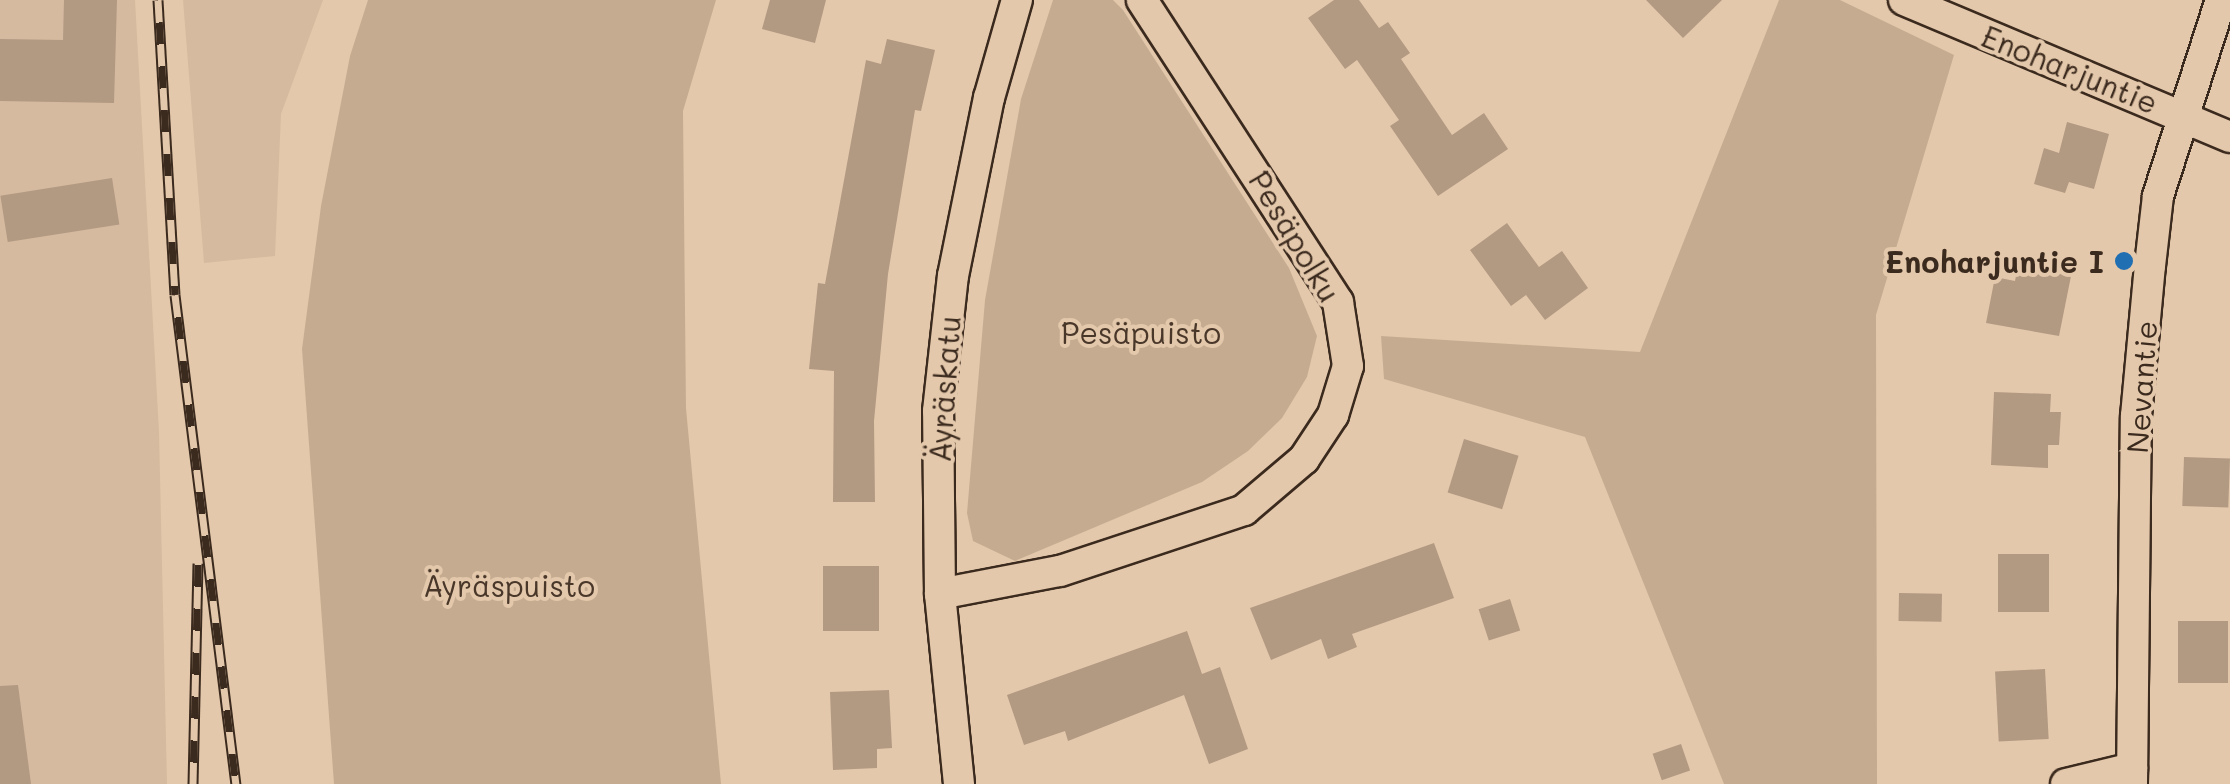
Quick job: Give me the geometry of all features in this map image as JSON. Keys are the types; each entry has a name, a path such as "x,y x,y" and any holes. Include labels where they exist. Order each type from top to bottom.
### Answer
{"street":[{"name":"Äyräskatu","path":"959,784 940,594 938,411 953,276 988,98 1017,0"},
{"name":"Pesäpolku","path":"940,594 1060,571 1244,510 1304,459 1333,414 1348,366 1338,302 1142,0"},
{"name":"Enoharjuntie","path":"1904,0 2230,137"},
{"name":"Nevantie","path":"2132,776 2136,416 2158,196 2180,116 2220,0"},
{"path":"2066,784 2132,776"}],"shaded area":[{"path":"0,0 135,0 159,432 167,784 0,784"},
{"path":"183,0 323,0 281,114 275,256 204,263"}],"green space":[{"name":"Äyräspuisto","path":"368,0 716,0 683,111 686,408 721,784 334,784 302,349 321,206 350,56"},
{"name":"Pesäpuisto","path":"1053,0 1113,0 1123,10 1289,268 1317,336 1307,377 1282,418 1248,451 1202,482 1015,561 973,541 967,513 985,300 1021,99"},
{"path":"1779,0 1840,0 1954,55 1876,315 1877,784 1724,784 1585,437 1384,379 1381,336 1640,352"}],"building":[{"path":"64,0 117,0 114,103 0,101 0,39 63,40"},
{"path":"770,0 826,0 815,43 762,29"},
{"path":"1334,0 1359,0 1379,28 1388,22 1410,53 1401,59 1452,135 1484,113 1508,149 1438,196 1390,126 1399,120 1357,60 1345,69 1308,18"},
{"path":"1646,0 1722,0 1683,38"},
{"path":"887,39 935,50 921,111 915,110 888,274 874,421 875,502 833,502 834,371 809,369 818,283 825,284 866,60 881,64"},
{"path":"2067,122 2109,134 2094,189 2069,182 2065,193 2034,184 2044,148 2059,153"},
{"path":"112,178 119,224 8,242 0,196"},
{"path":"1507,223 1539,267 1562,251 1588,288 1545,320 1526,295 1511,306 1470,250"},
{"path":"2018,266 2071,276 2059,336 1986,323 1995,277 2015,281"},
{"path":"1994,392 2051,394 2050,412 2061,412 2059,445 2048,445 2048,468 1991,465"},
{"path":"1464,439 1519,456 1502,509 1448,493"},
{"path":"2184,457 2230,459 2228,508 2182,506"},
{"path":"1434,543 1454,598 1352,634 1357,647 1328,659 1321,639 1271,660 1250,608"},
{"path":"1998,554 2049,554 2049,612 1998,612"},
{"path":"823,566 879,566 879,631 823,631"},
{"path":"1899,593 1942,594 1942,622 1899,621"},
{"path":"1510,599 1520,630 1489,641 1479,609"},
{"path":"2178,621 2228,621 2228,683 2178,683"},
{"path":"1187,631 1202,674 1220,667 1248,749 1209,764 1184,695 1068,741 1065,731 1024,745 1007,695"},
{"path":"2045,669 2049,739 1999,742 1995,672"},
{"path":"18,685 31,784 0,784 0,686"},
{"path":"889,690 892,748 877,749 877,768 833,770 830,692"},
{"path":"1681,744 1690,770 1662,780 1653,754"}],"railway":[{"path":"158,0 175,295 236,784"},
{"path":"193,784 198,563"}],"place":[{"name":"Enoharjuntie I","path":"2124,261"}]}
